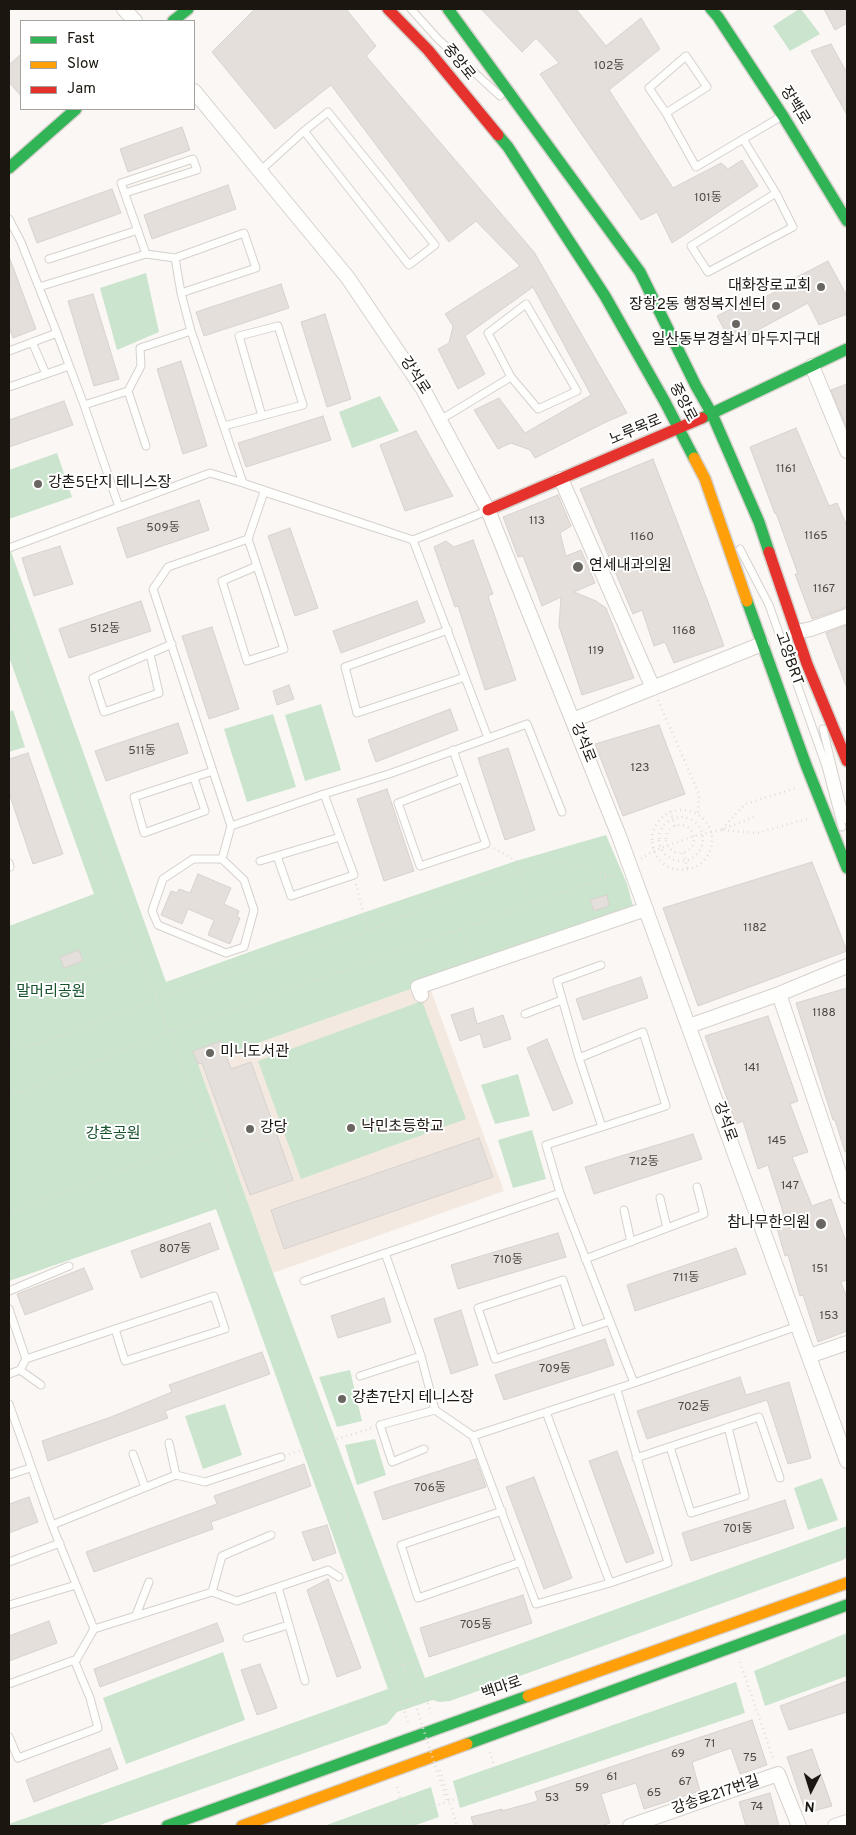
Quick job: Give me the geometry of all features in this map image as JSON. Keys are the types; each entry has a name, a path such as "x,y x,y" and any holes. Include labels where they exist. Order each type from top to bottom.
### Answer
{"main road":[{"path":"175,20 188,9"},
{"name":"중앙로","path":"388,9 428,50 508,147 605,296 679,429 705,479 806,765 847,868"},
{"name":"중앙로","path":"448,9 640,272 696,386 712,414 760,522 807,664 847,761"},
{"name":"장백로","path":"712,9 783,116 847,221"},
{"path":"9,168 75,110"},
{"name":"노루목로","path":"488,510 679,429 847,349"},
{"name":"백마로","path":"167,1826 484,1711 847,1583"},
{"path":"242,1826 847,1605"}],"street":[{"path":"124,9 134,20"},
{"name":"강석로","path":"195,91 348,278 423,388 488,510 620,836 847,1461"},
{"path":"812,366 847,450"},
{"path":"561,479 653,688"},
{"path":"796,632 811,629 847,616"},
{"path":"573,720 762,644"},
{"path":"421,995 418,986 646,909"},
{"path":"689,1026 779,994 847,966"},
{"path":"779,994 847,1196"},
{"path":"809,1356 847,1343"},
{"path":"778,1774 798,1826"},
{"name":"강송로217번길","path":"630,1826 654,1822 778,1774"},
{"path":"835,1826 847,1822"}],"lane":[{"path":"410,9 438,39 531,124"},
{"path":"666,113 707,87 686,56 649,88 666,113 696,167 783,116"},
{"path":"260,171 304,131 328,112 435,245 409,265 304,131"},
{"path":"743,139 776,192 793,227 708,272 691,246 776,192"},
{"path":"125,193 197,170 193,158 121,183 146,254"},
{"path":"9,219 21,242 57,333 119,507"},
{"path":"49,259 138,230"},
{"path":"39,287 146,254 175,258 244,233 256,268 181,293"},
{"path":"175,258 181,293 192,331 243,483"},
{"path":"526,304 577,391 538,409 511,377 488,333 526,304"},
{"path":"224,426 262,416 303,405 278,326 238,336 262,416"},
{"path":"84,405 128,391 141,366 140,348 192,331"},
{"path":"9,351 57,333"},
{"path":"32,342 46,374"},
{"path":"9,387 69,366"},
{"path":"440,420 511,377"},
{"path":"128,391 146,446"},
{"path":"9,548 210,473 413,540"},
{"name":"고양BRT","path":"705,479 768,606 826,766 845,839"},
{"path":"257,566 222,581 247,661 284,649 257,566 248,539 264,492 413,540 488,510"},
{"path":"222,859 231,826 154,589 168,567 248,539"},
{"path":"413,540 488,738"},
{"path":"448,630 345,667 357,713 465,677"},
{"path":"150,654 159,693 104,712 93,678 172,644"},
{"name":"고양BRT","path":"807,664 847,820"},
{"path":"231,826 388,774 527,724 562,812"},
{"path":"453,750 463,778 486,844 420,866 398,803 463,778"},
{"path":"194,778 205,811 144,833 134,797 213,771"},
{"path":"277,856 291,896 354,875 324,794"},
{"path":"260,861 340,837"},
{"path":"193,859 222,859 244,880 254,910 244,947 226,953 158,925 152,911 163,879 193,859"},
{"path":"601,965 557,981 579,1058 602,1128"},
{"path":"525,1014 562,1000"},
{"path":"579,1058 643,1032 666,1106 546,1146 560,1193 634,1383"},
{"path":"585,1259 704,1214 697,1188"},
{"path":"304,1281 560,1193"},
{"path":"660,1198 667,1228"},
{"path":"624,1210 631,1242"},
{"path":"386,1253 422,1356 435,1410 473,1436 536,1604 668,1563 617,1390"},
{"path":"9,1291 69,1266"},
{"path":"580,1331 564,1280 478,1308 495,1359 580,1331 610,1321"},
{"path":"9,1374 20,1370 26,1359 214,1296 225,1329 125,1361 116,1329"},
{"path":"9,1309 26,1359"},
{"path":"473,1436 617,1390 798,1326"},
{"path":"360,1376 422,1356"},
{"path":"20,1370 41,1385"},
{"path":"9,1404 30,1468 94,1629"},
{"path":"424,1449 392,1462 380,1425 435,1410"},
{"path":"546,1412 610,1582"},
{"path":"636,1458 759,1416 780,1478"},
{"path":"670,1447 691,1513 745,1496 728,1427"},
{"path":"169,1443 176,1476"},
{"path":"133,1454 145,1487"},
{"path":"52,1525 176,1476 205,1482 281,1457"},
{"path":"9,1475 30,1468"},
{"path":"502,1511 401,1545 418,1598 521,1562"},
{"path":"212,1592 222,1556 271,1535"},
{"path":"9,1562 60,1544"},
{"path":"9,1737 18,1758 98,1728 90,1698 75,1662 94,1629 212,1592 237,1601 328,1570 339,1577"},
{"path":"136,1615 149,1582"},
{"path":"9,1605 76,1585"},
{"path":"278,1587 304,1681"},
{"path":"247,1638 288,1625"},
{"path":"9,1684 77,1659"}],"path":[{"path":"9,610 209,1138 403,1666 447,1802"},
{"path":"653,688 699,794 698,814"},
{"path":"722,830 745,804 804,786"},
{"path":"690,810 698,814 706,821 712,832 711,850 706,859 698,866 688,870 677,870 667,867 653,852 651,842 656,824 662,816 670,812 690,810"},
{"path":"670,812 675,826"},
{"path":"639,860 667,846 694,836 722,830 754,817"},
{"path":"722,830 756,833 814,817"},
{"path":"673,818 687,818 694,821 699,826 702,835 702,847 698,854 686,861 671,859 660,849 659,834 662,828 673,818"},
{"path":"685,825 694,836 693,845 683,853 674,852 667,846 666,836 675,826 685,825"},
{"path":"486,844 516,862 532,904"},
{"path":"683,853 688,870"},
{"path":"9,1043 29,1047 157,999 275,959 368,931 472,888 550,863 563,863 584,867 612,876"},
{"path":"9,1097 170,1032 622,872"},
{"path":"354,875 368,931"},
{"path":"460,929 476,967"},
{"path":"9,990 56,982 93,972 140,954"},
{"path":"9,1213 209,1138"},
{"path":"281,1457 380,1425"},
{"path":"53,1826 835,1549 847,1548"},
{"path":"740,1660 778,1774"},
{"path":"409,1725 390,1670 414,1661 432,1717"},
{"path":"396,1784 405,1815 447,1802 499,1782 490,1750"},
{"path":"440,1768 457,1826"}],"shaded area":[{"name":"낙민초등학교","path":"430,987 504,1191 273,1273 198,1064 411,989 413,992"}],"green space":[{"path":"801,9 820,34 790,51 773,26"},
{"path":"146,273 159,332 117,350 100,288"},
{"path":"380,396 399,431 352,448 339,412"},
{"name":"강촌5단지 테니스장","path":"57,453 72,497 9,519 9,470"},
{"name":"강촌공원","path":"9,546 166,982 516,861 606,835 627,884 633,906 410,986 411,989 198,1064 273,1273 425,1678 847,1526 847,1557 450,1701 439,1702 433,1700 397,1712 387,1724 97,1826 9,1826 9,1824 388,1689 216,1209 9,1281 9,926 94,894 9,657"},
{"path":"321,704 341,770 305,781 285,715"},
{"path":"13,710 25,747 9,752 9,712"},
{"path":"273,714 296,787 247,802 224,729"},
{"path":"422,1001 466,1119 301,1179 258,1061"},
{"path":"518,1074 530,1116 495,1124 481,1085"},
{"path":"532,1130 546,1179 513,1188 498,1140"},
{"name":"강촌7단지 테니스장","path":"350,1370 362,1421 337,1427 319,1377"},
{"path":"225,1404 242,1455 203,1469 185,1416"},
{"path":"375,1439 386,1475 357,1485 345,1445"},
{"path":"822,1478 838,1520 808,1530 794,1488"},
{"path":"847,1633 847,1676 765,1706 754,1671"},
{"path":"223,1652 245,1720 126,1764 103,1698"},
{"path":"736,1682 745,1713 460,1808 453,1781"},
{"path":"431,1787 439,1817 413,1826 324,1826"}],"building":[{"path":"255,9 346,9 376,46 366,56 534,252 627,413 535,458 530,450 511,443 498,449 474,410 499,398 525,433 591,395 533,287 465,336 485,374 458,389 438,349 449,343 453,326 445,314 520,266 476,221 449,242 331,85 275,129 212,52"},
{"path":"481,9 576,9 606,46 641,18 660,49 609,90 673,188 721,163 728,169 742,160 758,186 672,243 657,212 641,220 540,74 559,63 536,38 522,52"},
{"path":"824,9 847,9 847,23 835,30"},
{"path":"831,44 847,73 847,115 811,51"},
{"path":"20,55 20,95 9,82 9,65"},
{"path":"182,127 190,150 128,172 120,149"},
{"path":"228,185 236,209 152,239 144,215"},
{"path":"112,189 121,213 37,243 28,219"},
{"path":"10,259 36,329 13,338 9,327"},
{"path":"828,261 847,296 847,314 819,325 808,303 732,344 717,316 741,304 743,308 797,281 795,278"},
{"path":"281,284 289,308 204,336 196,312"},
{"path":"93,294 119,379 94,386 68,301"},
{"path":"325,314 351,399 327,407 301,322"},
{"path":"181,361 207,446 183,454 157,369"},
{"path":"847,384 847,429 831,390"},
{"path":"64,401 73,425 9,447 9,420"},
{"path":"323,416 331,440 246,467 238,443"},
{"path":"796,428 829,506 837,503 847,526 847,607 812,619 795,574 798,574 750,447"},
{"path":"416,431 453,496 405,511 380,445"},
{"path":"653,459 724,646 674,663 665,642 654,646 642,610 633,614 580,489"},
{"path":"558,495 571,526 560,533 566,556 581,550 595,583 574,592 596,601 606,608 634,678 582,695 559,626 561,597 542,606 523,556 518,557 503,517"},
{"path":"199,500 209,530 127,558 117,528"},
{"path":"290,528 318,608 295,616 268,536"},
{"path":"473,540 493,594 488,596 516,680 485,690 458,606 455,607 434,547 446,541 454,547"},
{"path":"60,546 73,584 34,596 22,558"},
{"path":"141,601 151,631 69,658 59,629"},
{"path":"417,601 425,622 341,653 333,631"},
{"path":"847,625 847,686 846,686 826,633"},
{"path":"212,627 239,709 209,719 182,636"},
{"path":"289,685 294,699 277,705 273,691"},
{"path":"450,709 458,730 376,762 368,740"},
{"path":"178,723 188,753 106,781 95,751"},
{"path":"659,725 685,794 623,816 595,744"},
{"path":"508,748 535,830 505,840 478,758"},
{"path":"28,753 63,854 33,864 9,793 9,759"},
{"path":"387,789 414,871 384,881 357,799"},
{"path":"812,862 847,951 698,1006 663,908"},
{"path":"198,874 231,888 224,904 239,911 237,917 240,918 230,944 208,935 214,920 188,909 182,924 161,915 171,891 177,893 179,889 190,893"},
{"path":"607,895 609,906 594,911 590,900"},
{"path":"79,950 83,961 64,968 60,957"},
{"path":"641,977 648,998 583,1020 576,999"},
{"path":"847,988 847,1152 845,1152 796,1003"},
{"path":"473,1008 477,1024 503,1015 511,1039 484,1048 480,1034 460,1041 451,1015"},
{"path":"768,1016 798,1101 790,1104 808,1152 792,1157 812,1206 831,1199 845,1239 847,1238 847,1280 841,1282 847,1298 847,1331 818,1342 803,1295 800,1296 788,1255 785,1256 774,1218 784,1215 768,1165 758,1169 743,1121 736,1124 705,1036"},
{"path":"547,1039 573,1103 553,1111 527,1048"},
{"name":"강당","path":"221,1041 231,1069 251,1062 293,1180 250,1195 202,1063 198,1064 193,1051"},
{"path":"693,1134 702,1159 594,1194 585,1167"},
{"path":"479,1138 493,1177 284,1249 271,1210"},
{"path":"210,1223 219,1249 141,1278 131,1251"},
{"path":"558,1233 566,1257 458,1289 451,1265"},
{"path":"736,1248 746,1274 635,1311 627,1285"},
{"path":"84,1268 93,1289 25,1315 17,1294"},
{"path":"384,1298 391,1322 338,1338 331,1316"},
{"path":"461,1310 478,1365 451,1374 434,1319"},
{"path":"605,1339 614,1365 504,1400 495,1375"},
{"path":"262,1352 270,1374 165,1411 168,1418 48,1461 42,1441 111,1417 172,1392 169,1385"},
{"path":"740,1377 746,1395 789,1382 811,1458 788,1464 767,1400 647,1439 637,1411"},
{"path":"617,1451 654,1553 626,1563 589,1461"},
{"path":"476,1459 486,1487 383,1520 374,1492"},
{"path":"304,1464 311,1486 211,1522 213,1529 94,1572 86,1552 217,1504 214,1496"},
{"path":"534,1477 572,1578 544,1589 506,1487"},
{"path":"29,1497 38,1522 9,1533 9,1504"},
{"path":"785,1500 794,1528 691,1561 682,1533"},
{"path":"327,1525 336,1553 313,1561 302,1532"},
{"path":"328,1579 361,1668 337,1677 307,1590"},
{"path":"523,1595 532,1623 429,1657 420,1628"},
{"path":"49,1621 57,1643 9,1661 9,1636"},
{"path":"217,1623 224,1641 100,1687 94,1669"},
{"path":"260,1664 277,1708 257,1715 241,1670"},
{"path":"847,1681 847,1712 789,1730 780,1706"},
{"path":"752,1720 767,1765 740,1774 731,1748 692,1762 700,1791 644,1809 636,1783 601,1794 610,1823 601,1826 474,1826 471,1817 538,1801 535,1792"},
{"path":"110,1748 118,1769 34,1802 26,1780"},
{"path":"812,1749 832,1806 806,1813 787,1757"},
{"path":"770,1793 779,1826 746,1826 739,1802"}],"traffic: fast":[{"path":"174,20 188,9"},
{"path":"448,9 640,272 696,386 712,414 759,522 769,552"},
{"path":"711,9 783,116 847,221"},
{"path":"9,168 75,110"},
{"path":"498,135 508,147 605,296 665,402 694,458"},
{"path":"702,418 847,349"},
{"path":"747,601 806,765 847,868"},
{"path":"467,1744 847,1605"},
{"path":"167,1826 528,1696"}],"traffic: slow":[{"path":"694,458 705,479 747,601"},
{"path":"528,1696 847,1583"},
{"path":"242,1826 467,1744"}],"traffic: jam":[{"path":"388,9 428,50 498,135"},
{"path":"488,510 702,418"},
{"path":"769,552 807,664 847,761"}],"place":[{"name":"대화장로교회","path":"821,287"},
{"name":"장항2동 행정복지센터","path":"776,306"},
{"name":"일산동부경찰서 마두지구대","path":"736,324"},
{"name":"강촌5단지 테니스장","path":"38,484"},
{"name":"연세내과의원","path":"578,567"},
{"name":"미니도서관","path":"210,1053"},
{"name":"낙민초등학교","path":"351,1128"},
{"name":"강당","path":"250,1129"},
{"name":"참나무한의원","path":"821,1224"},
{"name":"강촌7단지 테니스장","path":"342,1399"}],"park label":[{"name":"말머리공원","path":"51,993"}]}
